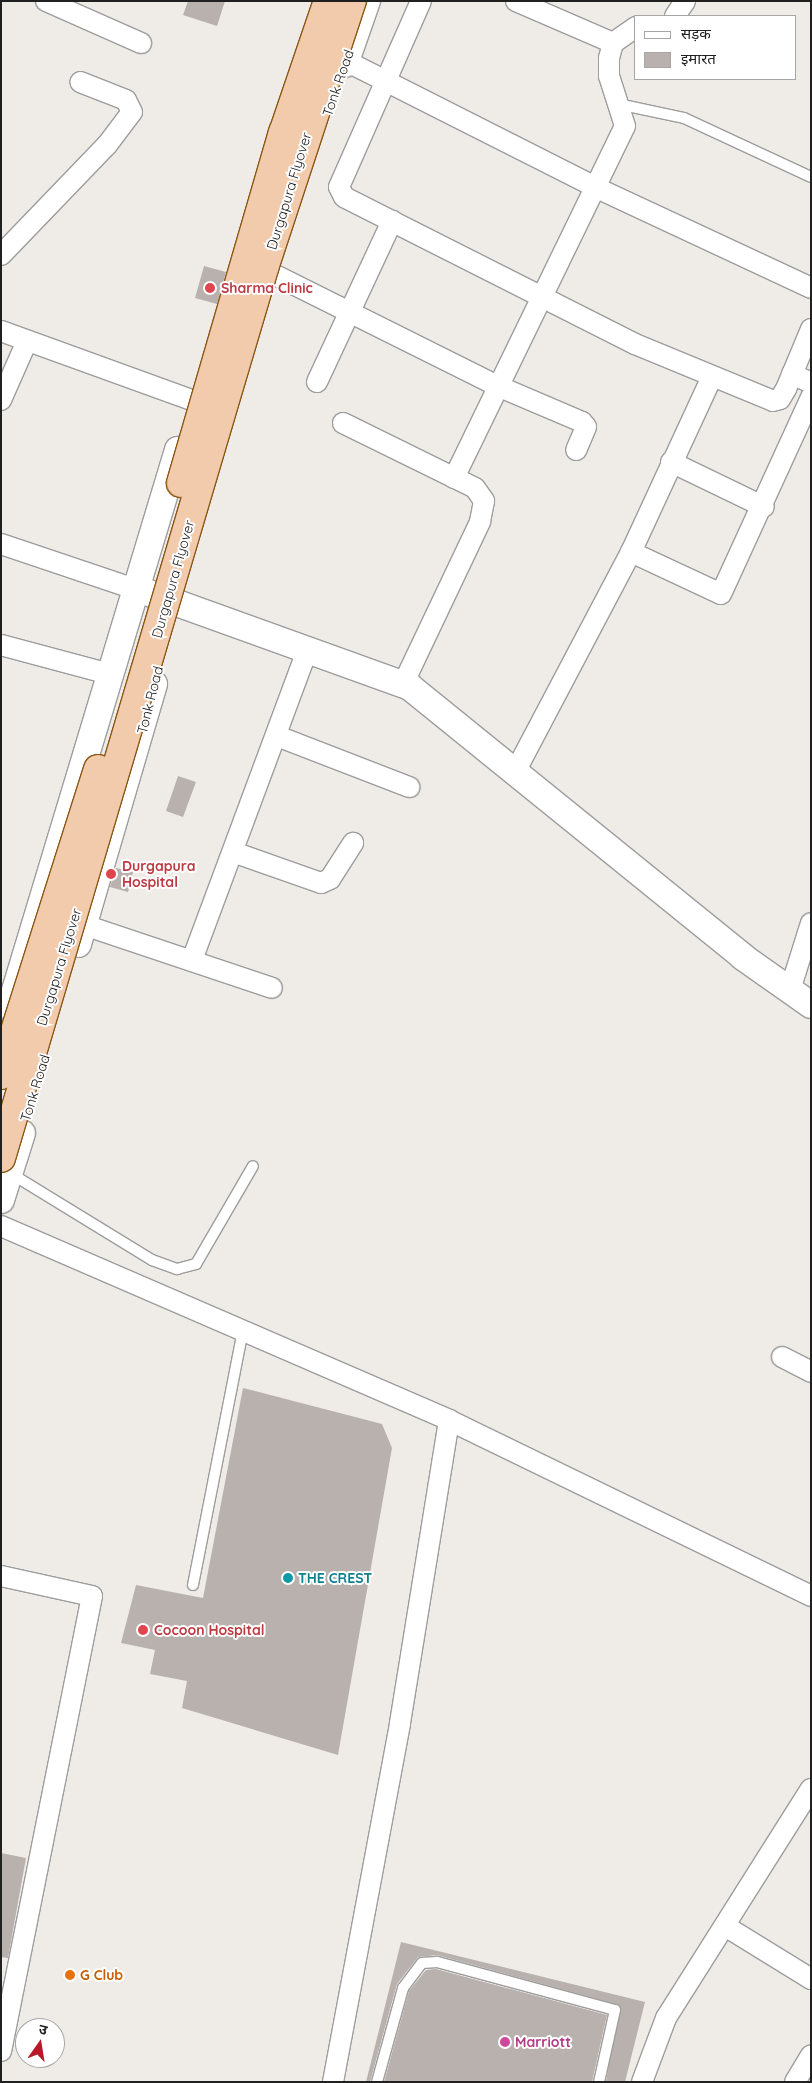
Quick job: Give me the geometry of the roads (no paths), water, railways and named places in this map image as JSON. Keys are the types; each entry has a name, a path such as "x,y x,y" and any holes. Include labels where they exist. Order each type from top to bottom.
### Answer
{"main road":[{"name":"Durgapura Flyover","path":"1,1075 98,767 284,132 328,1"},
{"name":"Durgapura Flyover","path":"5,1166 265,265 352,1"}],"street":[{"path":"46,1 82,8 141,43"},
{"path":"3,1023 113,675 192,400 314,1"},
{"name":"Tonk Road","path":"1,1200 5,1166 84,924 137,750 175,604 272,274 367,1"},
{"path":"421,1 387,82 339,187 344,197 542,299 712,377 773,401 780,399 811,329"},
{"path":"516,1 613,43"},
{"path":"676,15 686,1"},
{"path":"454,478 500,387 594,187 625,126 609,76 613,43 634,28"},
{"path":"346,61 594,187 811,288"},
{"path":"1,255 107,145 132,112 126,100 80,82"},
{"path":"317,382 392,222"},
{"path":"272,274 500,387 584,424 576,450"},
{"path":"1,331 192,400"},
{"path":"1,400 27,341"},
{"path":"792,374 811,383"},
{"path":"516,772 631,552 671,462 712,377"},
{"path":"631,552 721,594 764,507 811,398"},
{"path":"343,422 475,488 484,500 480,522 402,684"},
{"path":"671,462 764,507"},
{"path":"1,544 138,590 402,684 811,1005"},
{"path":"1,645 113,675"},
{"path":"192,960 307,651"},
{"path":"276,736 409,787"},
{"path":"233,852 321,883 330,879 353,844"},
{"path":"790,990 811,923"},
{"path":"84,924 272,988"},
{"path":"1,1226 243,1329 449,1420 811,1596"},
{"path":"782,1356 811,1372"},
{"path":"333,2082 400,1723 449,1420"},
{"path":"1,1576 92,1596 1,2051"},
{"path":"642,2082 666,2018 811,1789"},
{"path":"725,1926 811,1979"},
{"path":"795,2082 811,2055"}],"lane":[{"path":"617,104 684,118 811,177"},
{"path":"5,1166 152,1260 177,1269 196,1264 253,1166"},
{"path":"193,1584 243,1329"},
{"path":"377,2082 404,1988 422,1963 437,1962 615,2010 599,2082"}],"place":[{"name":"Sharma Clinic","path":"210,288"},
{"name":"Durgapura Hospital","path":"111,874"},
{"name":"THE CREST","path":"288,1578"},
{"name":"Cocoon Hospital","path":"143,1630"},
{"name":"G Club","path":"70,1975"},
{"name":"Marriott","path":"505,2042"}]}
